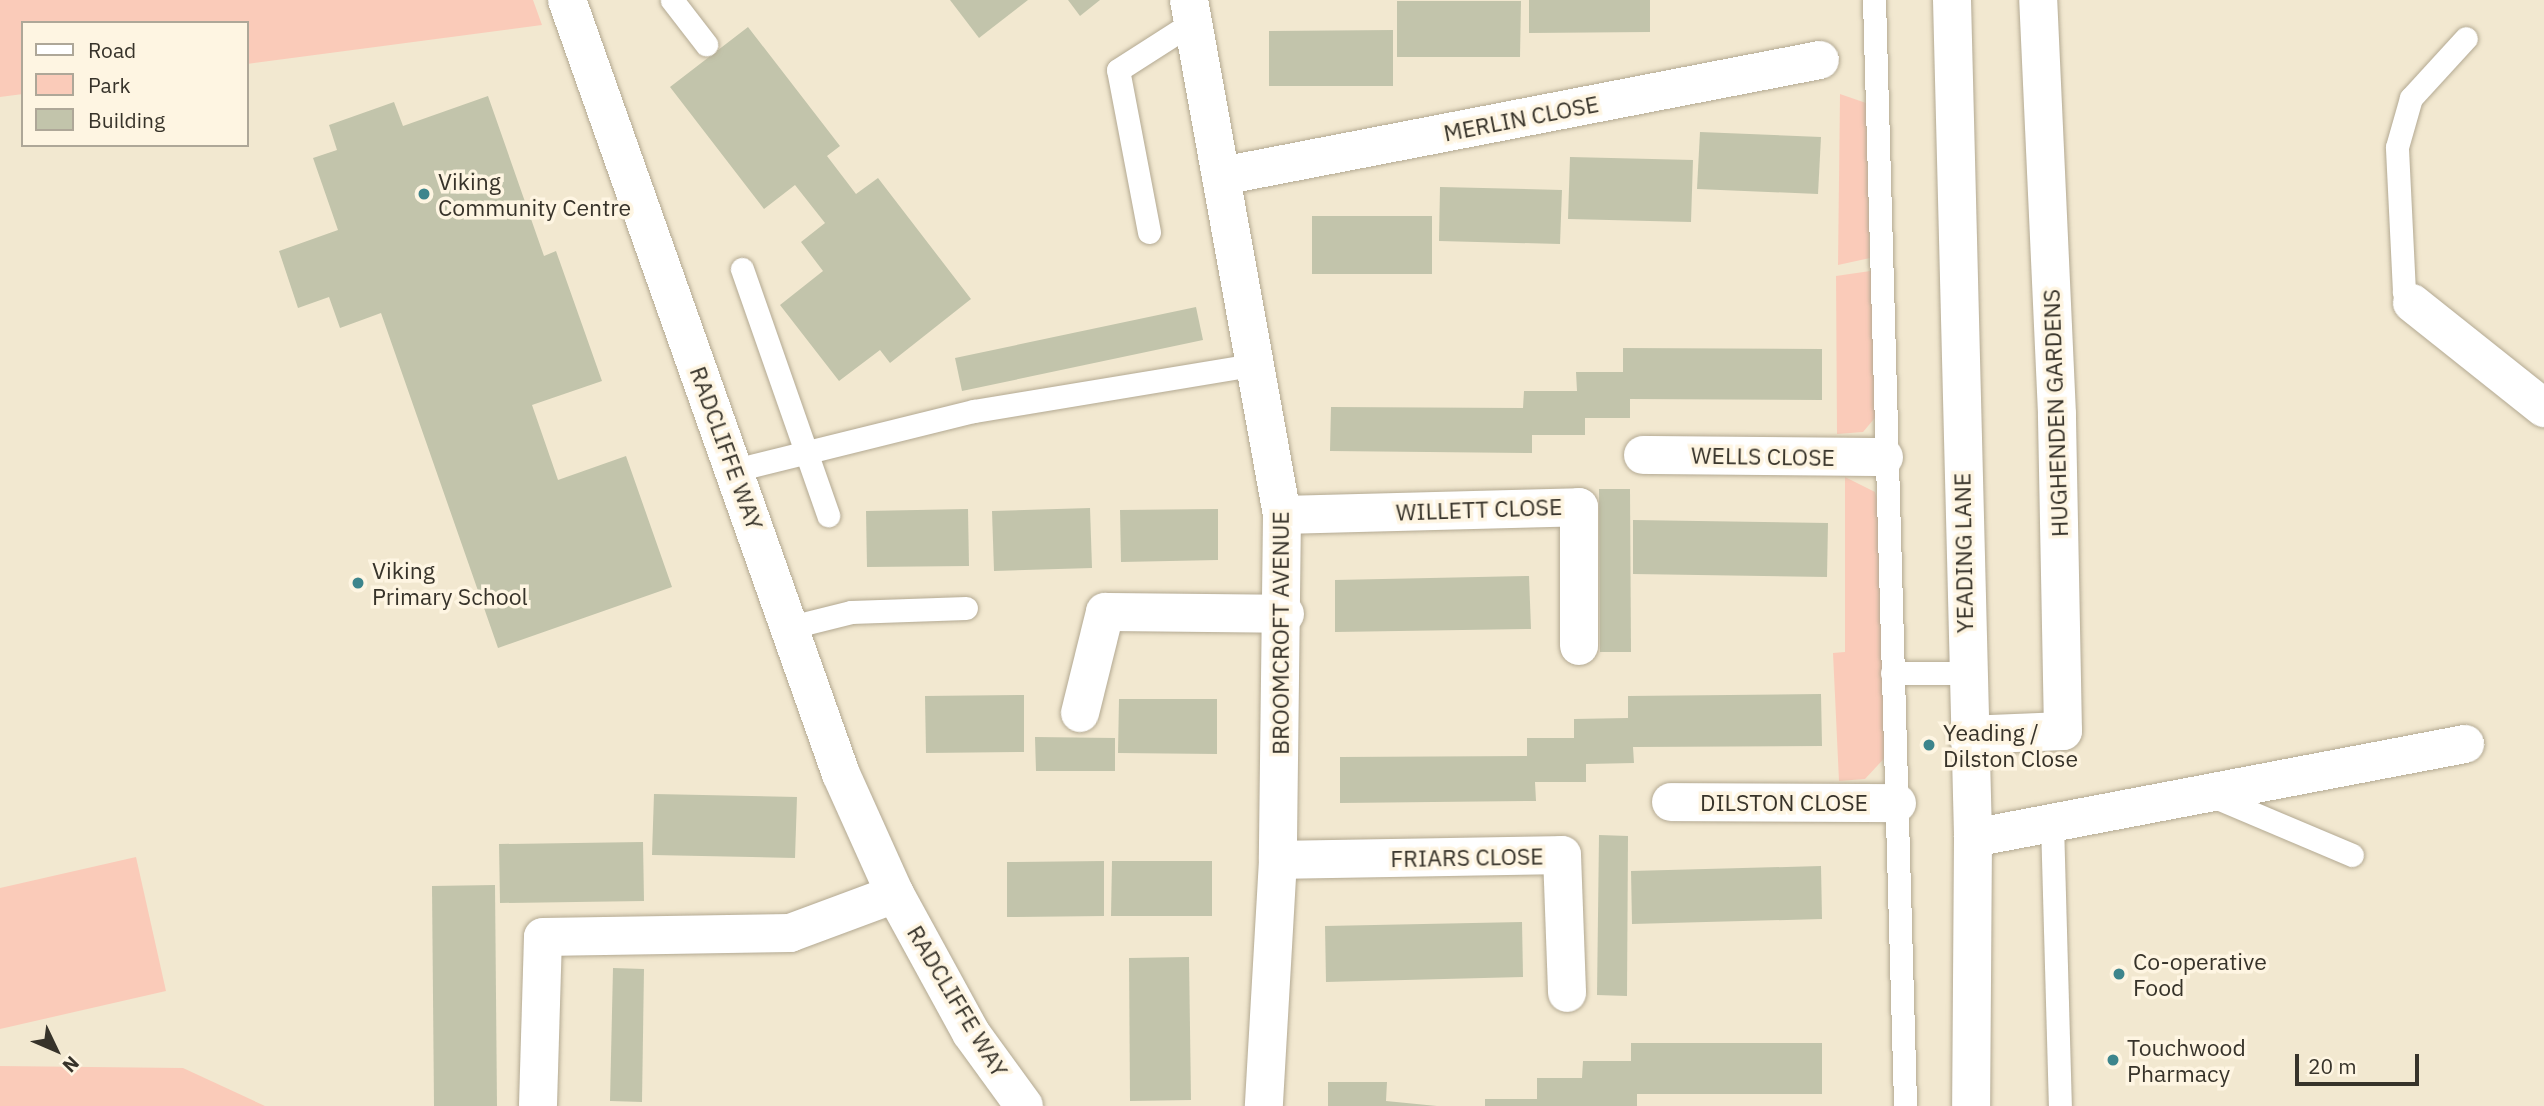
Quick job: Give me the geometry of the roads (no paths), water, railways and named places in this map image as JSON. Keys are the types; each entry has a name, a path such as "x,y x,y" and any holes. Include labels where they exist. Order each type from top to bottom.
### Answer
{"street":[{"name":"RADCLIFFE WAY","path":"567,0 841,774 895,894 971,1033 1024,1106"},
{"name":"YEADING LANE","path":"1952,0 1967,735 1973,838 1971,1106"},
{"name":"HUGHENDEN GARDENS","path":"1967,735 2063,731 2057,414 2038,0"},
{"name":"BROOMCROFT AVENUE","path":"1191,11 1257,364 1282,514 1285,614 1278,860 1264,1106"},
{"name":"MERLIN CLOSE","path":"1222,176 1820,60"},
{"path":"2412,303 2540,397"},
{"name":"WELLS CLOSE","path":"1643,455 1884,457"},
{"name":"WILLETT CLOSE","path":"1282,514 1579,507 1579,646"},
{"path":"1080,713 1105,612 1285,614"},
{"path":"1973,838 2465,744"},
{"name":"DILSTON CLOSE","path":"1671,802 1897,803"},
{"name":"FRIARS CLOSE","path":"1278,860 1562,855 1567,993"},
{"path":"538,1105 543,937 790,933 895,894"}],"lane":[{"path":"671,0 706,44"},
{"path":"1874,0 1884,457 1905,1106"},
{"path":"1149,232 1118,70 1191,11"},
{"path":"2412,303 2404,292 2397,147 2412,98 2466,38"},
{"path":"742,269 828,515"},
{"path":"735,470 807,456 974,411 1257,364"},
{"path":"791,627 851,612 966,608"},
{"path":"1892,673 1966,673"},
{"path":"2206,793 2352,855"},
{"path":"2052,823 2060,1106"}],"place":[{"name":"Viking Community Centre","path":"424,194"},
{"name":"Viking Primary School","path":"358,583"},
{"name":"Yeading / Dilston Close","path":"1929,745"},
{"name":"Co-operative Food","path":"2119,974"},
{"name":"Touchwood Pharmacy","path":"2113,1060"}]}
